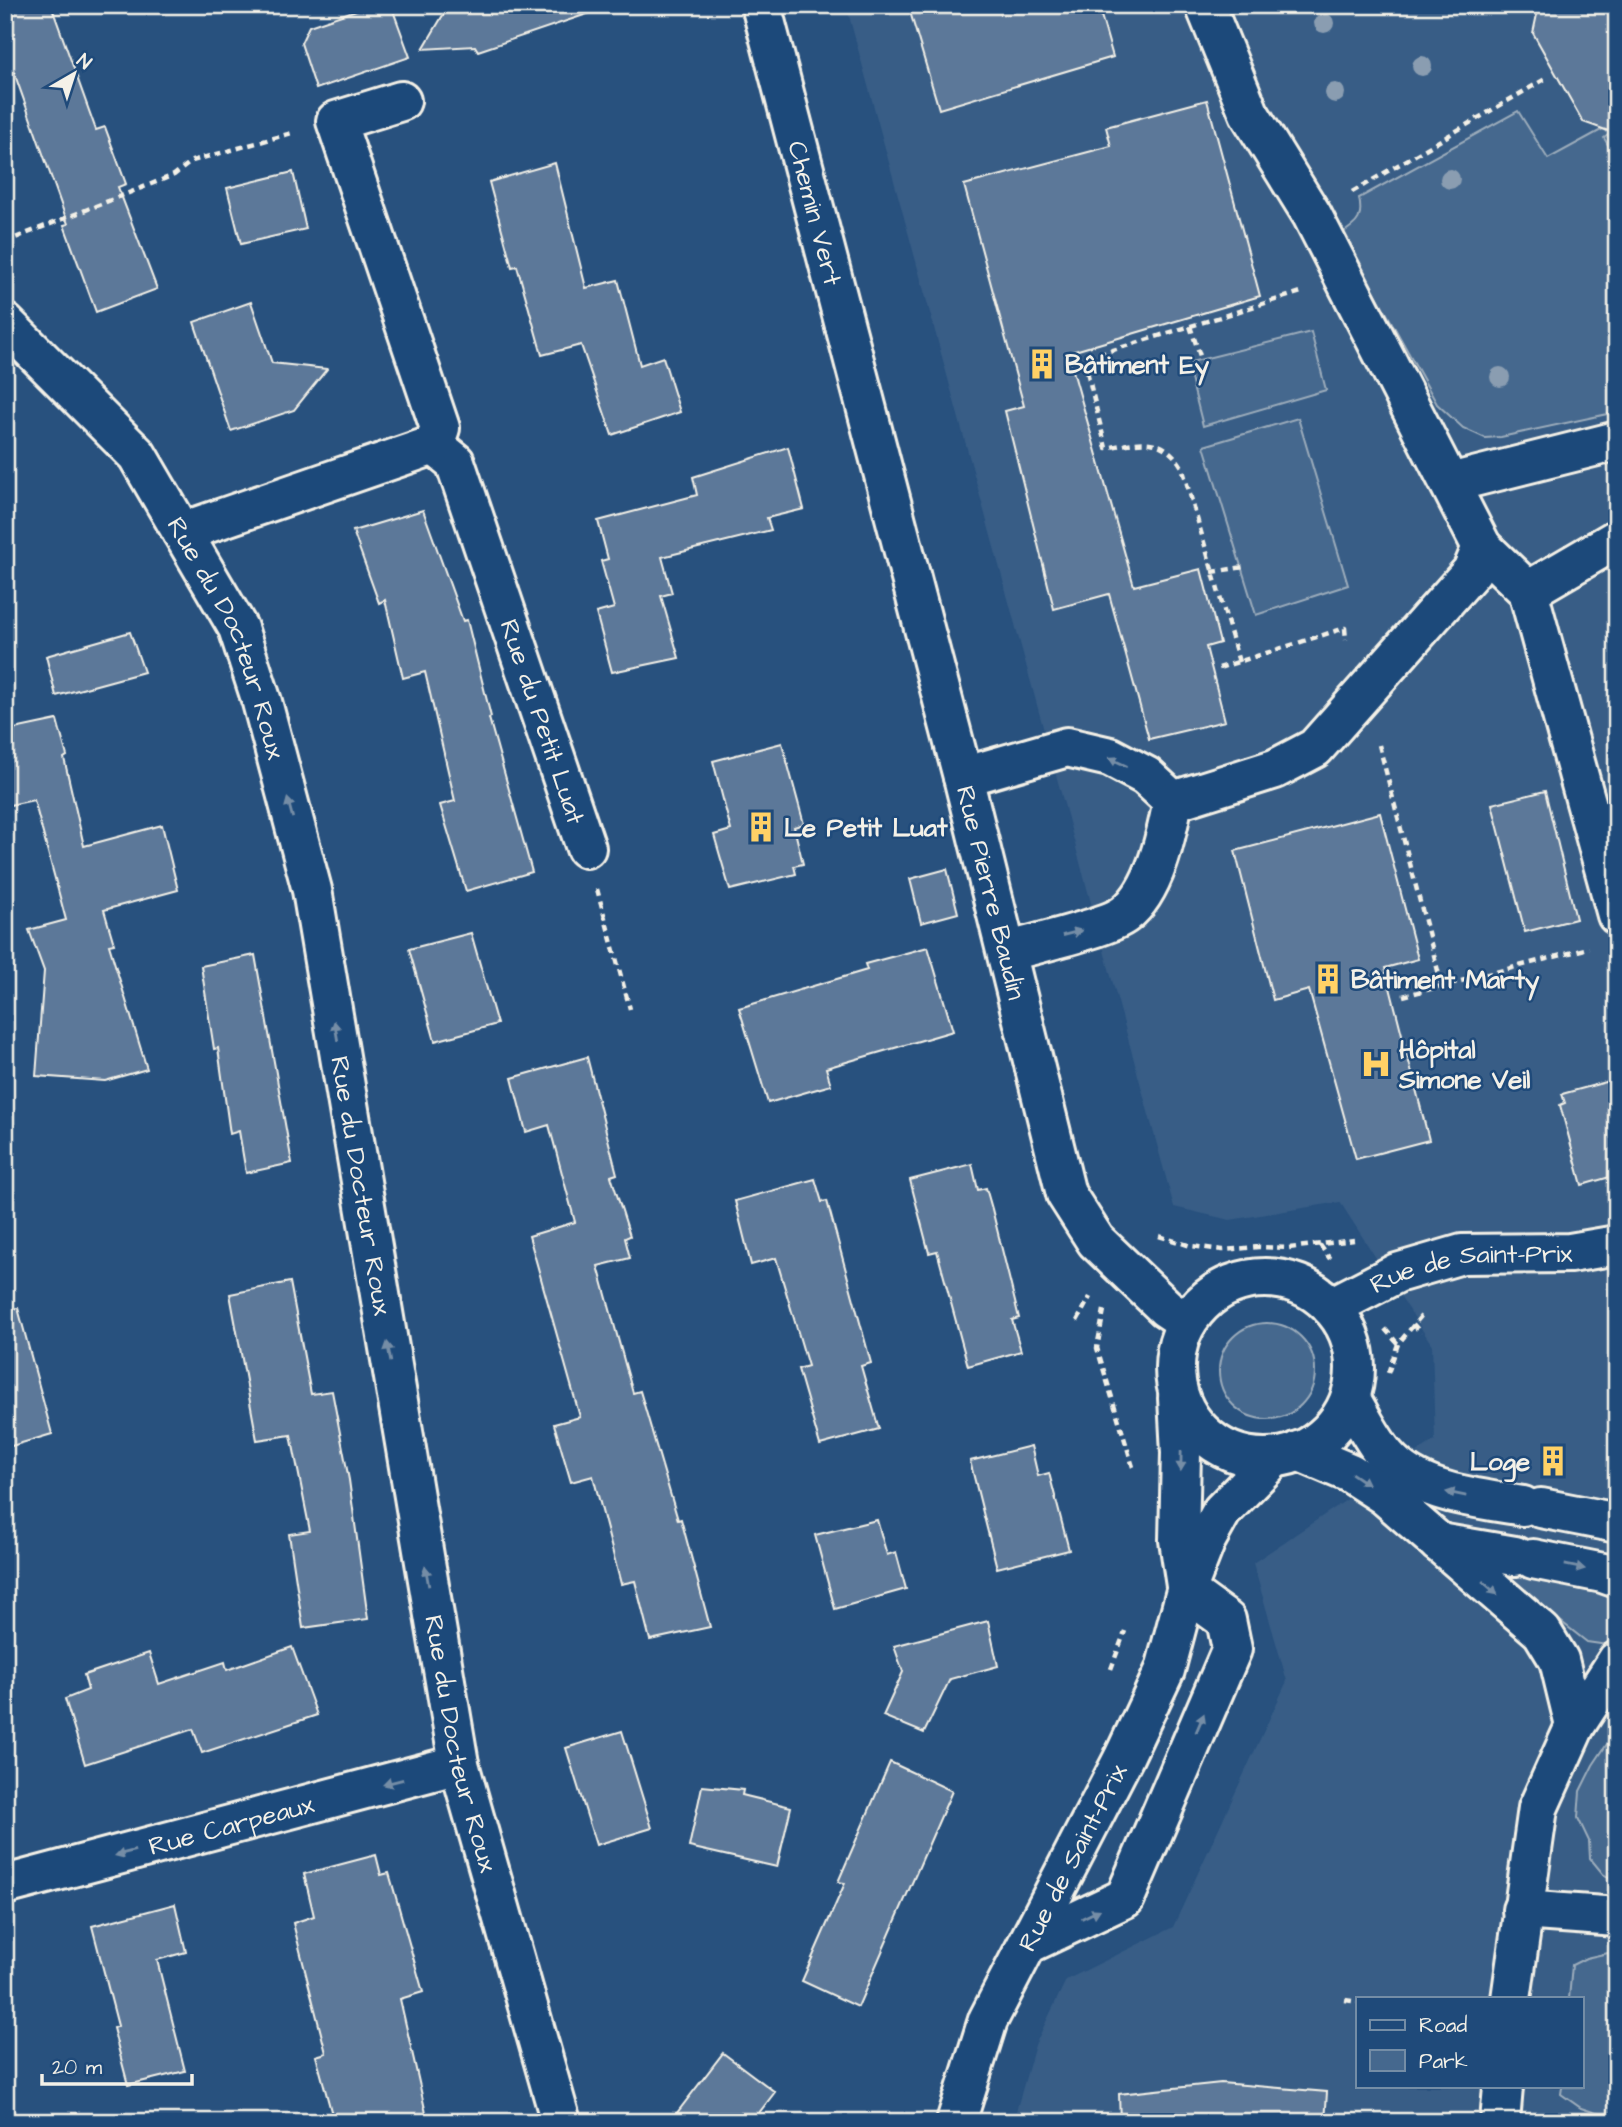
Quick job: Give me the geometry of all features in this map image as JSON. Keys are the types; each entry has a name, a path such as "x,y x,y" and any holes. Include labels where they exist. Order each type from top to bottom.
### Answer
{"street":[{"name":"Chemin Vert","path":"761,5 871,420"},
{"path":"1205,5 1249,113 1312,215 1482,547 1528,591 1617,915"},
{"path":"182,532 433,444 440,428 336,121 401,101"},
{"name":"Rue du Docteur Roux","path":"5,323 137,456 238,628 262,702 312,890 458,1764 561,2122"},
{"name":"Rue Pierre Baudin","path":"871,420 1066,1194 1096,1241 1166,1308 1187,1322"},
{"path":"1450,483 1617,441"},
{"name":"Rue du Petit Luat","path":"433,444 455,462 586,848"},
{"path":"1528,591 1617,539"},
{"path":"1172,802 1275,769 1315,748 1472,571 1482,547"},
{"path":"963,777 1067,747 1110,757 1134,769 1146,776 1172,802"},
{"path":"1007,952 1097,926 1125,915 1148,883 1166,838 1172,802"},
{"name":"Rue de Saint-Prix","path":"1331,1307 1397,1273 1462,1254 1570,1253 1617,1245"},
{"path":"1255,1279 1283,1280 1310,1289 1331,1307 1346,1330 1355,1356 1351,1400 1333,1429 1314,1445 1286,1455 1257,1459 1235,1454 1216,1444 1199,1430 1186,1413 1178,1392 1174,1369 1177,1345 1187,1322 1205,1300 1228,1285 1255,1279"},
{"name":"Rue de Saint-Prix","path":"1178,1392 1181,1453 1179,1540 1186,1591"},
{"path":"1351,1400 1385,1455 1403,1471 1441,1491 1617,1523"},
{"path":"1286,1455 1350,1473 1384,1495 1542,1632 1559,1660 1575,1726"},
{"name":"Rue de Saint-Prix","path":"956,2122 988,2020 1007,1980 1030,1943 1165,1670 1186,1591 1206,1540 1222,1511 1286,1455"},
{"path":"1439,1543 1603,1573 1617,1578"},
{"path":"1030,1943 1125,1898 1232,1648 1226,1620 1186,1591"},
{"path":"1511,1997 1538,1808 1575,1726 1617,1661"},
{"path":"1575,1726 1617,1693"},
{"name":"Rue Carpeaux","path":"5,1885 458,1764"},
{"path":"1522,1910 1617,1917"},
{"path":"1500,2122 1503,2088"}],"path":[{"path":"1312,215 1545,79"},
{"path":"5,242 174,175 192,161 336,121"},
{"path":"1239,662 1182,467 1174,454 1157,443 1138,442 1106,448 1084,359 1345,279"},
{"path":"1190,326 1199,356"},
{"path":"1212,572 1244,567"},
{"path":"1219,668 1345,628 1347,638 1343,648"},
{"path":"1365,690 1442,986"},
{"name":"Rue du Petit Luat","path":"586,848 630,1009"},
{"path":"1403,996 1590,948"},
{"path":"1129,1271 1104,1310 1097,1348 1136,1480"},
{"path":"1413,1324 1421,1333"},
{"path":"1107,1680 1128,1620"},
{"path":"1345,2000 1356,2001"}],"shaded area":[{"name":"Hôpital Simone Veil","path":"846,5 1617,5 1617,2122 1013,2122 1035,2045 1066,1980 1173,1927 1287,1681 1253,1563 1435,1440 1432,1345 1340,1202 1230,1220 1174,1207"}],"green space":[{"path":"1518,111 1548,159 1603,129 1611,133 1604,138 1617,160 1617,412 1501,437 1485,438 1463,428 1437,404 1342,233 1358,219 1359,198"},
{"path":"1311,332 1326,390 1203,426 1187,363"},
{"path":"1298,418 1348,585 1256,615 1204,446"},
{"path":"1267,1323 1285,1327 1301,1337 1311,1353 1315,1371 1311,1389 1301,1405 1285,1415 1267,1419 1249,1415 1233,1405 1223,1389 1219,1371 1223,1353 1233,1337 1249,1327"},
{"path":"1493,1568 1611,1594 1617,1614 1611,1639 1607,1645 1587,1642"},
{"path":"1617,1729 1617,1882 1603,1874 1590,1858 1589,1841 1578,1818 1580,1791 1593,1765"},
{"path":"1617,1951 1617,2120 1581,2108 1561,2094 1562,2088 1584,2088 1584,1997 1569,1997 1572,1965 1586,1958"}],"building":[{"path":"5,5 51,5 96,130 105,127 126,184 118,187 157,289 96,312 5,47"},
{"path":"371,5 391,5 410,57 316,89 301,43 309,26"},
{"path":"449,5 592,5 593,12 478,51 475,46 423,49"},
{"path":"908,5 1098,5 1113,57 939,109"},
{"path":"1539,5 1617,5 1617,134 1583,122 1533,33"},
{"name":"Bâtiment Ey","path":"1207,100 1260,296 1068,353 1134,586 1201,569 1220,643 1206,647 1225,721 1149,739 1109,594 1054,609 1005,411 1024,406 964,185 1111,146 1106,127"},
{"path":"555,163 586,288 618,280 640,365 663,357 680,412 612,435 581,345 542,355 517,266 512,267 489,182"},
{"path":"293,172 306,229 241,244 227,188"},
{"path":"251,302 272,363 327,369 294,410 231,431 194,322"},
{"path":"788,447 804,509 767,518 771,530 662,557 672,593 661,596 679,658 612,672 596,613 614,608 601,561 608,559 598,521 697,495 693,477"},
{"path":"423,510 463,621 467,620 491,717 489,718 532,872 466,891 440,805 455,801 425,672 403,678 385,600 379,603 353,531"},
{"path":"130,632 144,672 56,696 46,656"},
{"path":"57,720 67,756 64,758 84,846 162,825 178,890 104,910 114,944 109,945 147,1069 105,1081 36,1076 44,971 29,930 66,920 34,800 5,806 5,731"},
{"name":"Le Petit Luat","path":"782,743 804,824 794,827 803,864 794,866 796,874 730,890 714,835 731,830 713,761"},
{"path":"1545,791 1576,919 1525,932 1492,804"},
{"name":"Bâtiment Marty","path":"1380,813 1418,959 1385,968 1429,1140 1356,1159 1309,990 1273,1000 1235,851"},
{"path":"947,869 958,913 921,923 910,879"},
{"path":"471,933 497,1024 435,1041 409,949"},
{"path":"928,947 953,1031 826,1068 831,1085 768,1103 739,1008 867,970 865,964"},
{"path":"255,955 292,1163 246,1173 239,1131 230,1134 218,1048 214,1049 201,966"},
{"path":"587,1057 617,1174 611,1176 630,1236 625,1238 630,1258 598,1266 633,1393 640,1391 678,1520 681,1519 710,1627 650,1640 635,1581 621,1584 593,1476 571,1482 554,1424 580,1417 529,1236 575,1222 549,1125 526,1132 512,1078"},
{"path":"1617,1079 1617,1175 1582,1185 1560,1105 1565,1103 1562,1094"},
{"path":"972,1164 978,1190 986,1188 992,1209 1019,1318 1012,1320 1021,1351 968,1366 937,1251 929,1253 910,1180"},
{"path":"815,1179 822,1202 827,1201 871,1363 861,1366 879,1429 820,1445 798,1369 808,1366 776,1258 751,1265 735,1201"},
{"path":"290,1282 311,1394 332,1391 349,1480 368,1619 303,1628 289,1534 310,1531 291,1435 257,1440 230,1294"},
{"path":"18,1308 52,1434 5,1448 5,1309"},
{"path":"1031,1446 1038,1476 1049,1473 1069,1550 997,1568 970,1461"},
{"path":"877,1520 887,1555 896,1552 906,1589 835,1609 815,1535"},
{"path":"988,1621 998,1666 950,1679 924,1733 883,1716 903,1672 894,1646"},
{"path":"292,1647 317,1715 202,1753 193,1729 85,1764 65,1699 88,1690 84,1675 149,1653 159,1684 225,1662 227,1670"},
{"path":"622,1731 652,1828 596,1845 566,1748"},
{"path":"890,1762 952,1791 858,2007 802,1981 845,1883 838,1882"},
{"path":"702,1786 743,1790 742,1795 791,1807 777,1867 689,1847"},
{"path":"376,1855 381,1875 389,1873 423,1992 400,1999 428,2122 334,2122 316,2056 326,2053 293,1923 314,1916 304,1874"},
{"path":"175,1904 186,1952 157,1960 185,2071 128,2085 113,2028 118,2026 92,1926"},
{"path":"723,2053 775,2092 752,2122 670,2122"},
{"path":"1221,2083 1327,2092 1325,2122 1120,2122 1119,2094"}],"place":[{"name":"Bâtiment Ey","path":"1042,364"},
{"name":"Le Petit Luat","path":"761,827"},
{"name":"Bâtiment Marty","path":"1328,979"},
{"name":"Hôpital Simone Veil","path":"1376,1064"},
{"name":"Loge","path":"1553,1461"}]}
